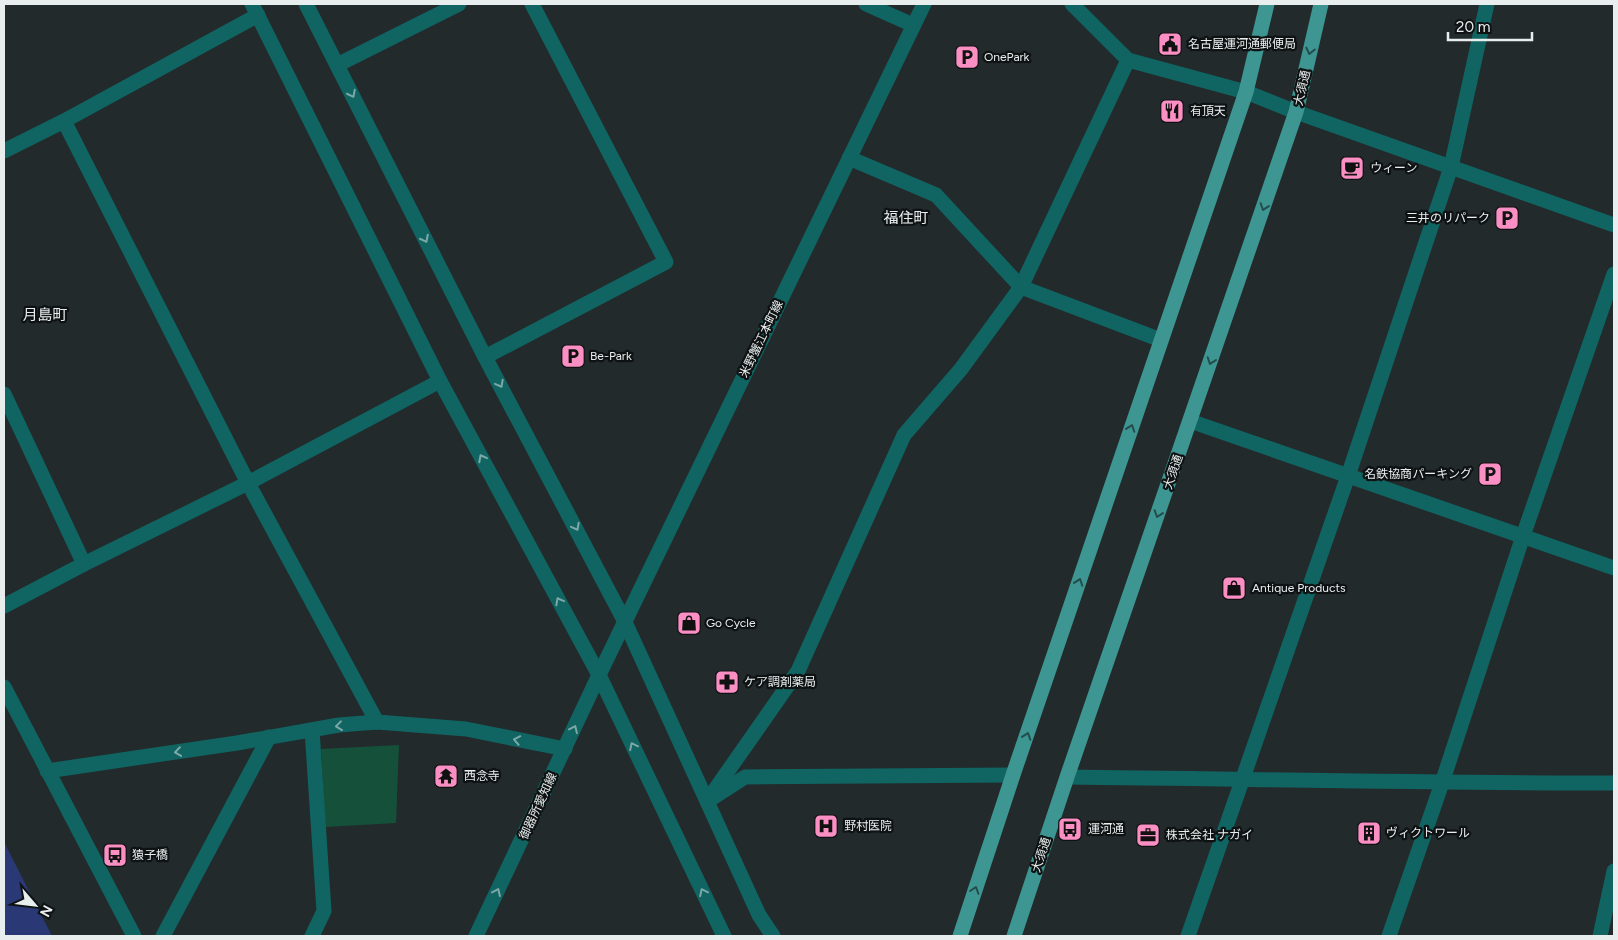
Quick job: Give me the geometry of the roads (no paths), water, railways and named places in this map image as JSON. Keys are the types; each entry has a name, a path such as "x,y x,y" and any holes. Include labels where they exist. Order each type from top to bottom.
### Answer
{"main road":[{"path":"960,936 1246,92 1267,4"},
{"name":"大須通","path":"1014,936 1296,112 1321,4"}],"street":[{"path":"306,4 485,357 625,622 760,915 773,936"},
{"path":"337,65 459,4"},
{"path":"485,357 666,262 532,4"},
{"path":"866,4 913,26"},
{"name":"米野蟹江本町線","path":"599,675 924,4"},
{"path":"1072,4 1128,60 1246,92 1296,112 1614,225"},
{"path":"1188,936 1348,476 1451,167 1487,4"},
{"path":"4,152 64,121 255,9 440,381 599,675 724,936"},
{"path":"707,802 798,671 904,435 961,369 1021,287 1128,60"},
{"path":"64,121 248,483 377,722"},
{"path":"849,158 936,195 1021,287 1162,340"},
{"path":"1388,936 1442,783 1614,274"},
{"path":"4,606 248,483 440,381"},
{"path":"4,394 84,564"},
{"path":"1190,422 1614,568"},
{"name":"御器所愛知線","path":"476,936 599,675"},
{"path":"4,687 134,936"},
{"path":"47,771 339,725 377,722 466,729 565,749"},
{"path":"312,730 324,911 312,936"},
{"path":"163,936 269,737"},
{"path":"707,802 745,777 1013,775"},
{"path":"1067,777 1614,784"},
{"path":"1600,936 1614,871"}],"water":[{"path":"4,842 52,936 4,936"}],"place":[{"name":"名古屋運河通郵便局","path":"1170,44"},
{"name":"OnePark","path":"967,57"},
{"name":"有頂天","path":"1172,111"},
{"name":"ウィーン","path":"1352,168"},
{"name":"三井のリパーク","path":"1507,218"},
{"name":"Be-Park","path":"573,356"},
{"name":"名鉄協商パーキング","path":"1490,474"},
{"name":"Antique Products","path":"1234,588"},
{"name":"Go Cycle","path":"689,623"},
{"name":"ケア調剤薬局","path":"727,682"},
{"name":"西念寺","path":"446,776"},
{"name":"野村医院","path":"826,826"},
{"name":"運河通","path":"1070,829"},
{"name":"ヴィクトワール","path":"1369,833"},
{"name":"株式会社 ナガイ","path":"1148,835"},
{"name":"猿子橋","path":"115,855"}],"district":[{"name":"福住町","path":"906,218"},
{"name":"月島町","path":"45,315"}]}
